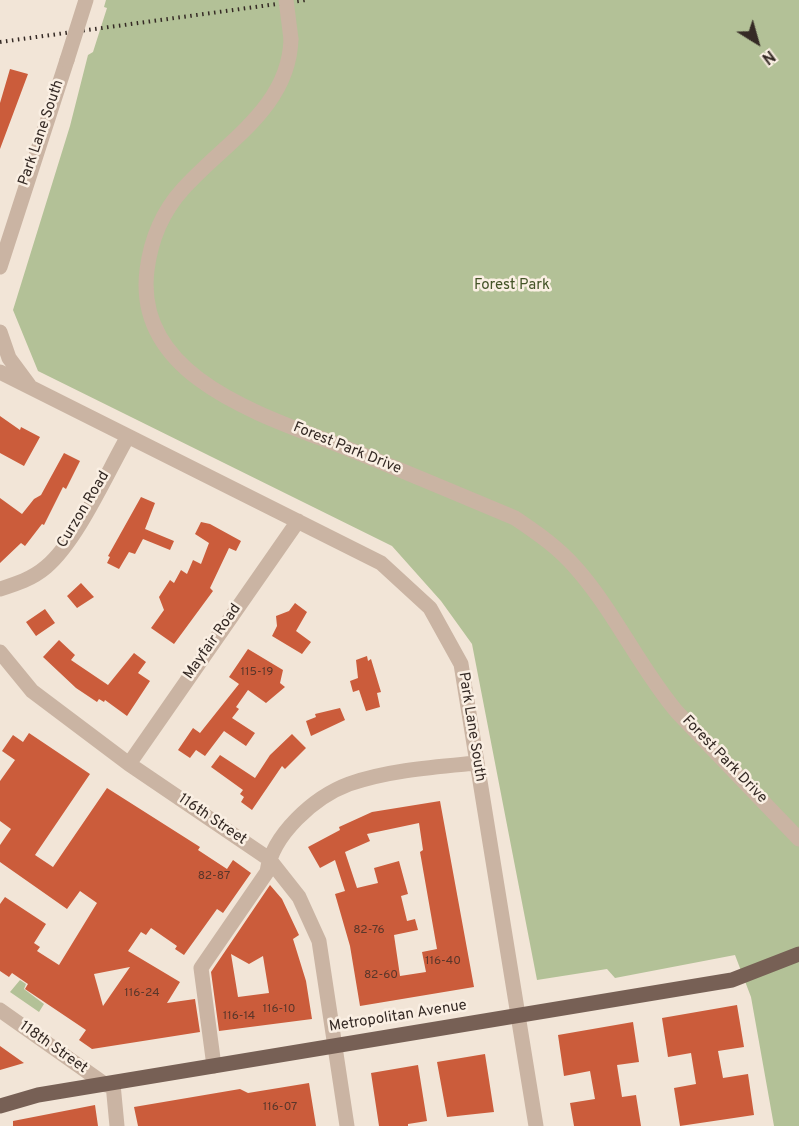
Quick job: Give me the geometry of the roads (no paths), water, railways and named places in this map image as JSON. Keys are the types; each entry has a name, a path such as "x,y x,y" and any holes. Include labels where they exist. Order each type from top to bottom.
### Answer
{"main road":[{"name":"Metropolitan Avenue","path":"0,1106 38,1095 732,980 799,954"}],"street":[{"name":"Park Lane South","path":"0,268 17,207 86,0"},
{"name":"Forest Park Drive","path":"286,0 291,57 284,80 268,104 182,189 161,218 150,248 146,281 146,303 154,327 167,348 201,380 236,403 515,518 551,542 594,591 665,698 799,839"},
{"name":"Park Lane South","path":"0,332 9,358 33,389"},
{"name":"Park Lane South","path":"0,372 127,438 381,563 430,608 461,664 536,1126"},
{"name":"Curzon Road","path":"0,589 26,580 56,556 77,527 127,438"},
{"name":"Mayfair Road","path":"129,764 298,521"},
{"name":"116th Street","path":"0,652 32,691 129,764 269,859 299,897 319,941 347,1126"},
{"path":"214,1066 201,968 267,872 269,859 288,829 308,809 348,785 412,770 477,763"},
{"name":"118th Street","path":"0,1010 110,1084"},
{"path":"110,1084 117,1126"}],"railway":[{"path":"0,42 306,0"}],"park label":[{"name":"Forest Park","path":"512,286"}]}
